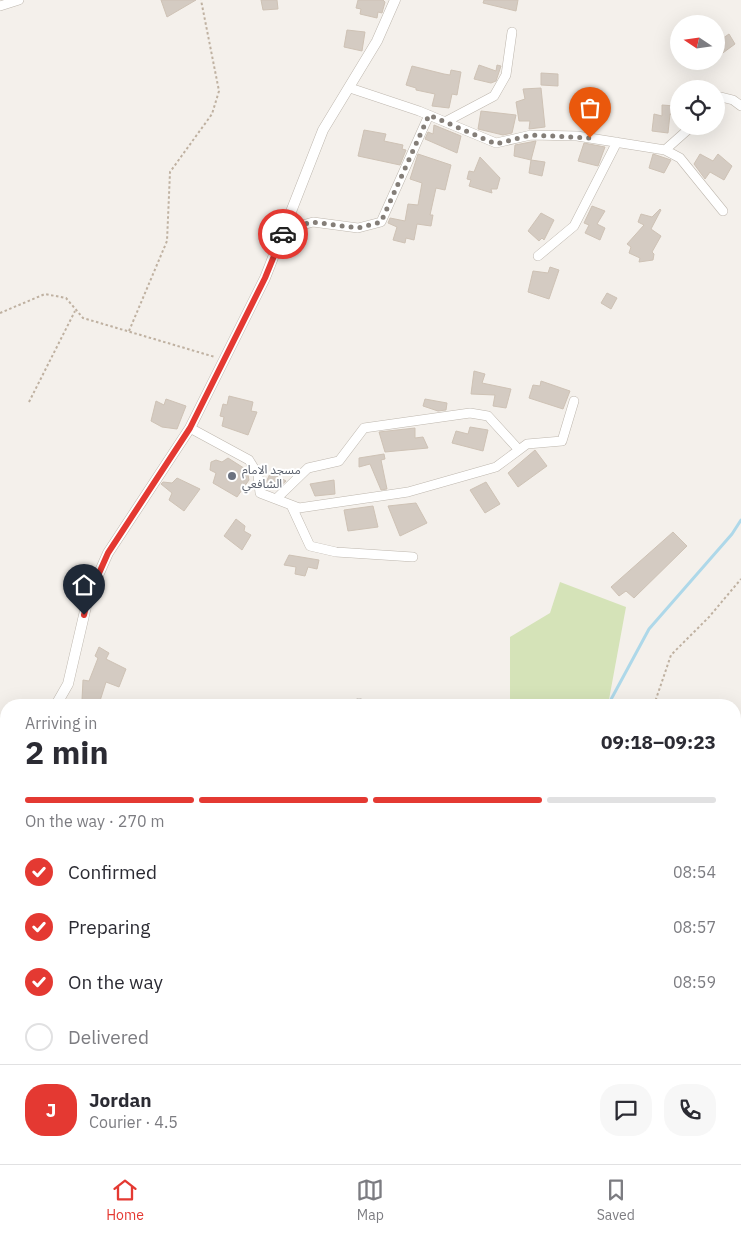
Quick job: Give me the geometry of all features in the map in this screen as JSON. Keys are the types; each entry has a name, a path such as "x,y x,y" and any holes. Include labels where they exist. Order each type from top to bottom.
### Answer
{"street":[{"path":"0,6 19,0"},
{"path":"59,699 68,684 88,598 108,553 190,428 265,278 323,130 377,42 395,0"},
{"path":"445,122 494,96 506,75 512,32"},
{"path":"350,88 429,115 496,144 531,135 577,136 665,150 680,158 723,211"},
{"path":"725,98 733,100 741,106"},
{"path":"285,230 312,222 358,228 381,222 429,115"},
{"path":"665,150 682,135"},
{"path":"538,256 574,226 617,142"},
{"path":"190,428 249,460 258,475 260,493 299,508 408,492 496,468 527,444 562,440 574,401"},
{"path":"276,499 308,468 339,461 364,428 470,413 488,416 519,450"},
{"path":"291,505 310,546 336,552 413,557"}],"path":[{"path":"129,330 167,241 170,172 212,114 219,91 201,0"},
{"path":"0,313 45,294 66,298 83,318 129,330 224,360"},
{"path":"29,402 76,310"},
{"path":"656,699 671,654 708,617 741,579"}],"green space":[{"path":"560,582 626,607 609,699 510,699 510,637 550,613"}],"building":[{"path":"161,0 196,0 167,17"},
{"path":"261,0 277,0 278,9 263,10"},
{"path":"358,0 383,0 385,2 382,13 378,12 377,18 360,14 361,9 356,8"},
{"path":"484,0 518,0 516,11 483,3"},
{"path":"347,30 365,32 362,51 344,47"},
{"path":"729,34 735,44 725,51 725,37"},
{"path":"479,65 496,71 497,65 501,66 496,81 491,83 474,79"},
{"path":"412,66 450,75 451,70 461,72 457,95 452,94 449,108 432,106 435,94 416,90 416,88 406,85"},
{"path":"541,73 558,74 558,86 541,85"},
{"path":"541,88 545,127 529,129 530,121 519,121 516,102 525,99 523,89"},
{"path":"662,105 670,106 668,133 652,131 654,114 662,116"},
{"path":"481,111 516,115 512,133 503,135 478,129"},
{"path":"434,125 461,136 457,153 425,139 428,132 433,134"},
{"path":"364,130 386,134 384,141 403,145 402,149 406,150 400,165 358,156"},
{"path":"536,141 531,160 514,156 515,145"},
{"path":"584,143 605,147 598,166 578,161"},
{"path":"418,154 451,165 445,190 436,188 430,215 433,215 431,226 417,224 414,240 406,238 405,243 393,240 397,227 388,223 390,218 405,221 408,204 418,205 422,183 410,179"},
{"path":"653,154 671,160 664,173 649,168"},
{"path":"700,154 713,161 718,154 732,166 724,180 710,172 705,179 694,164"},
{"path":"480,157 500,178 497,189 491,189 492,193 469,186 471,180 467,179 469,171 474,172"},
{"path":"531,160 545,162 542,176 529,173"},
{"path":"592,206 605,211 597,224 605,228 600,240 585,233 589,225 584,223"},
{"path":"660,209 651,229 661,236 652,252 654,254 653,260 639,262 640,258 629,253 631,247 627,244 644,225 638,222 641,214 652,217"},
{"path":"541,213 554,220 544,240 542,238 539,241 528,231"},
{"path":"550,267 559,270 549,299 528,292 533,271 548,273"},
{"path":"607,293 617,298 611,309 601,303"},
{"path":"474,371 485,374 482,383 511,389 506,408 493,406 495,395 471,394"},
{"path":"541,381 570,391 563,409 529,398 533,385 540,386"},
{"path":"229,396 253,402 251,411 257,412 248,435 222,426 224,417 220,416 223,404 227,405"},
{"path":"166,399 186,406 177,429 162,427 151,421 156,401 164,405"},
{"path":"425,399 447,403 446,410 438,411 423,406"},
{"path":"470,427 488,430 483,451 452,443 456,431 468,434"},
{"path":"415,428 415,438 423,437 428,448 385,452 379,432"},
{"path":"535,450 547,466 518,487 508,473"},
{"path":"384,454 385,459 381,460 387,489 381,490 370,464 359,467 359,458"},
{"name":"مسجد الامام الشافعي","path":"228,458 247,470 249,480 237,497 213,483 216,473 210,470 211,462 216,460 222,462"},
{"path":"271,472 286,481 277,489 265,484"},
{"path":"177,478 200,489 184,511 169,500 172,493 161,484 163,482 172,483"},
{"path":"334,480 335,494 315,496 310,484"},
{"path":"486,482 500,504 485,513 470,490"},
{"path":"416,503 427,523 400,536 388,506"},
{"path":"373,506 378,527 348,531 344,510"},
{"path":"236,519 245,526 244,531 251,535 242,550 224,536"},
{"path":"673,532 687,546 634,598 626,591 619,596 611,587"},
{"path":"289,555 319,560 317,569 308,567 305,576 295,574 296,567 284,565"},
{"path":"99,647 109,653 106,659 126,669 119,687 106,682 101,699 82,699 83,680 89,681 98,658 95,656"}],"waterway":[{"path":"611,699 649,629 732,534 741,520"}],"way so far":[{"path":"283,234 285,230 312,222 358,228 381,222 429,115 496,144 531,135 590,138"}],"place":[{"name":"مسجد الامام الشافعي","path":"232,476"}],"route":[{"path":"84,615 88,598 108,553 190,428 265,278 283,234"}]}
